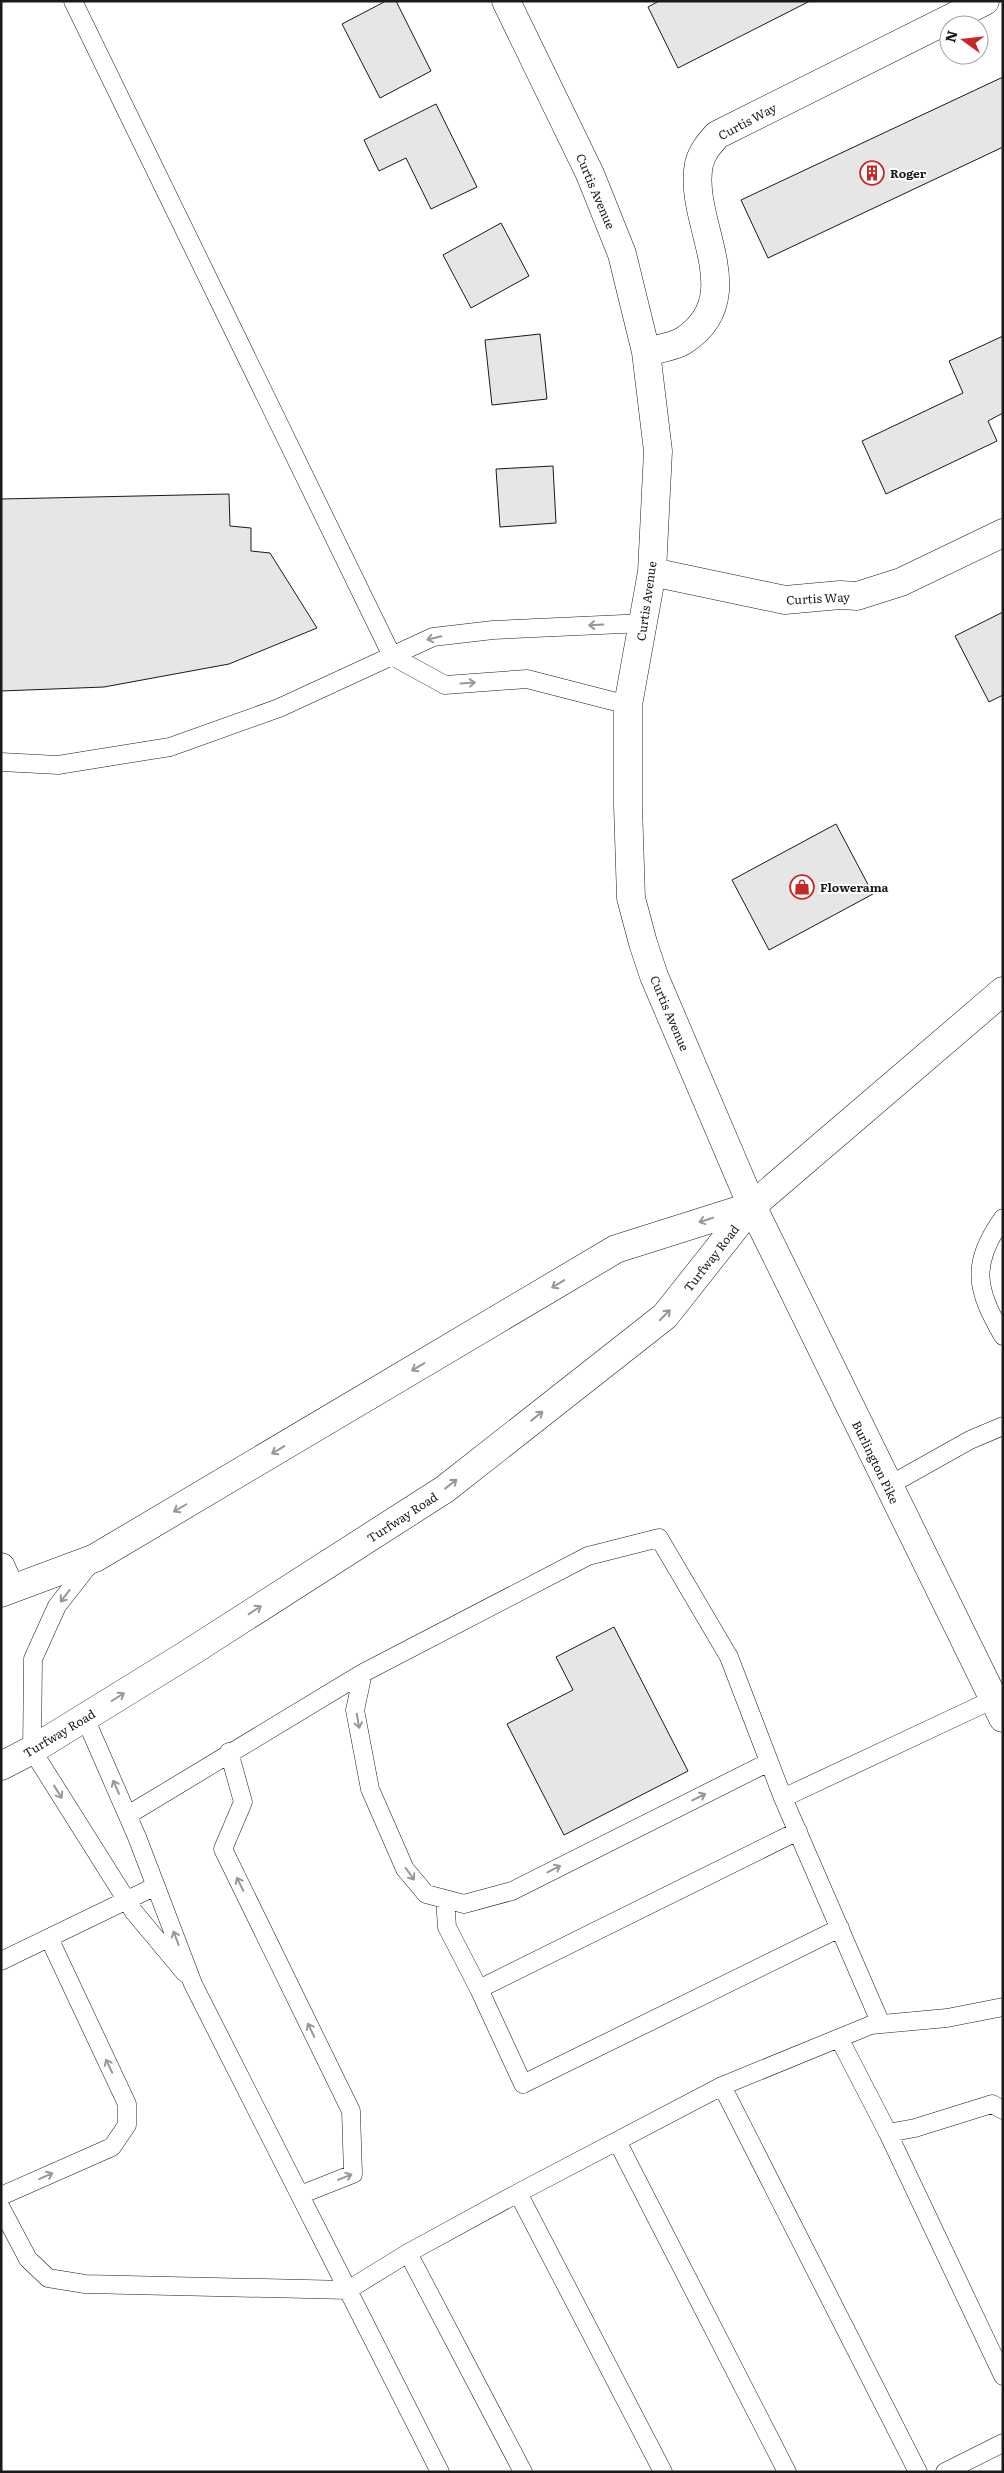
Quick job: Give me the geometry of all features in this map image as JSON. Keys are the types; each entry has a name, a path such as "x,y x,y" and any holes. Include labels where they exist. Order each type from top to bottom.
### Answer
{"main road":[{"name":"Curtis Avenue","path":"506,1 590,174 622,254 646,352 658,452 652,572 645,623 628,705 628,805 631,898 643,944 654,976 752,1206"},
{"name":"Curtis Way","path":"646,352 681,342 705,323 715,292 712,259 698,187 699,172 706,147 716,135 985,1"},
{"name":"Curtis Way","path":"652,572 785,600 840,595 857,596 900,582 1003,534"},
{"name":"Turfway Road","path":"1,1766 85,1718 445,1489 665,1316 752,1206 1003,990"},
{"name":"Turfway Road","path":"4,1583 95,1558 616,1249 752,1206"},
{"name":"Burlington Pike","path":"752,1206 998,1709"}],"lane":[{"path":"73,1 392,656 445,685 527,679 628,705"},
{"path":"1,762 58,765 170,747 280,708 433,636 493,630 645,623"},
{"path":"1003,1218 978,1274 987,1308 1003,1336"},
{"path":"888,1486 970,1440 1003,1426"},
{"path":"128,1815 362,1673 588,1556 659,1538 729,1657 783,1798 882,2024"},
{"path":"95,1558 57,1606 33,1659 32,1750 126,1900 194,1984"},
{"path":"362,1673 355,1710 370,1789 406,1869 426,1894 464,1904 512,1891 769,1762"},
{"path":"783,1798 998,1709"},
{"path":"85,1718 128,1815 194,1984 440,2472"},
{"path":"229,1752 243,1802 223,1849 351,2111 353,2174 300,2195"},
{"path":"479,1989 798,1831"},
{"path":"1,1961 156,1886"},
{"path":"445,1899 447,1927 479,1989 522,2084 840,1928"},
{"path":"1,2196 112,2147 127,2125 127,2104 49,1938"},
{"path":"1,2208 28,2259 48,2278 85,2284 348,2290 408,2253 518,2193 722,2086 871,2025 947,2018 1003,2007"},
{"path":"839,2038 887,2131 1003,2376"},
{"path":"722,2086 918,2472"},
{"path":"887,2131 888,2133 914,2128 992,2104 1003,2110"},
{"path":"617,2142 787,2472"},
{"path":"518,2193 663,2472"},
{"path":"408,2253 523,2472"},
{"path":"945,2472 1003,2443"}],"building":[{"path":"386,1 396,1 431,71 380,98 342,24"},
{"path":"659,1 810,1 678,68 648,7"},
{"name":"Roger","path":"1003,77 1003,147 768,258 741,200"},
{"path":"436,104 477,187 431,209 406,158 379,171 364,140"},
{"path":"501,223 529,276 471,308 443,255"},
{"path":"540,334 547,399 492,405 485,340"},
{"path":"1003,336 1003,413 988,421 997,441 886,494 862,441 963,393 949,361"},
{"path":"553,466 556,523 500,527 496,469"},
{"path":"229,494 230,526 251,528 251,551 270,553 317,628 229,664 104,687 1,691 1,499"},
{"path":"1003,612 1003,695 989,702 955,636"},
{"path":"836,824 873,894 769,950 732,880"},
{"path":"614,1627 688,1771 564,1835 507,1724 573,1690 556,1657"}],"place":[{"name":"Roger","path":"872,173"},
{"name":"Flowerama","path":"802,887"}]}
